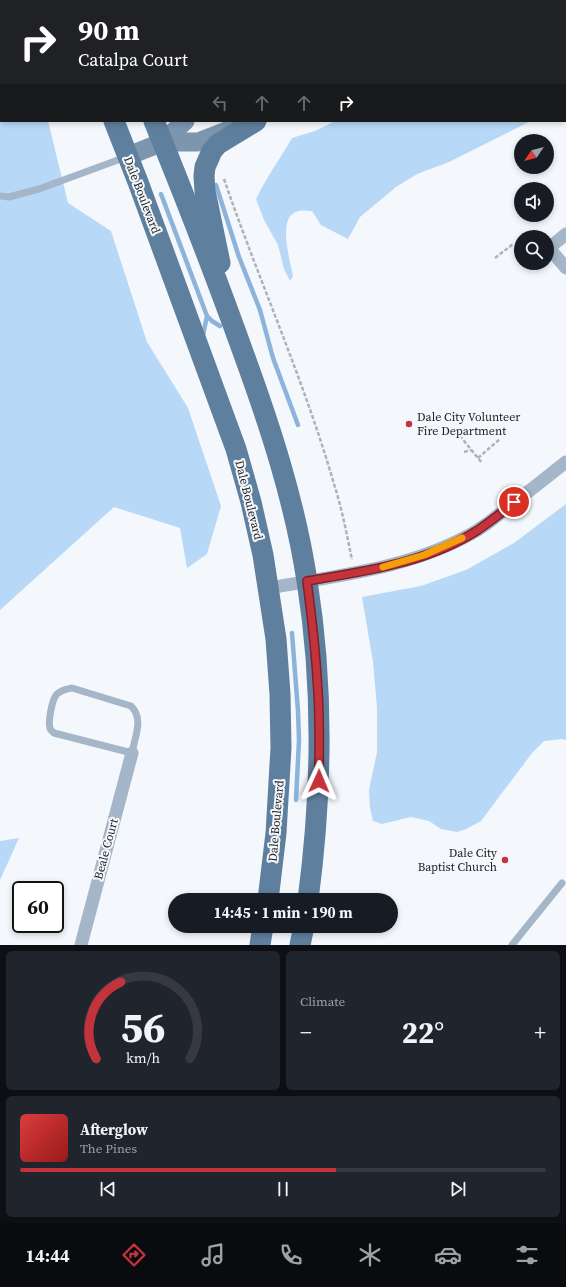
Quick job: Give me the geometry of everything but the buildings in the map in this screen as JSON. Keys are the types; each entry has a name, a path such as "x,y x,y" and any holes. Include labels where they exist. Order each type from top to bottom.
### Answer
{"main road":[{"name":"Dale Boulevard","path":"114,122 236,449 251,502 269,588 276,639 280,694 281,748 276,833 269,893"},
{"path":"154,122 230,315 269,424 287,487 307,581 315,641 320,743 319,794 309,893"},
{"path":"163,142 184,122"},
{"path":"128,156 163,142 198,142 248,122"},
{"path":"230,315 205,191 204,176 208,159 218,144 254,122"},
{"path":"260,945 262,933"},
{"path":"300,945 303,933"}],"street":[{"path":"566,234 549,248 566,268"},
{"path":"269,588 386,567 441,549 461,539 490,521 566,462"},
{"name":"Beale Court","path":"81,945 132,752"}],"lane":[{"path":"0,196 9,197 39,189 128,156"},
{"path":"72,688 131,706 137,712 139,719 132,752 54,734 50,729 50,716 53,701 57,694 72,688"},
{"path":"512,945 562,883"}],"path":[{"path":"221,172 240,227 274,311 324,450 341,508 354,573"},
{"path":"495,258 513,244"},
{"path":"456,431 482,463"},
{"path":"478,458 500,439"},
{"path":"464,452 471,450"}],"shaded area":[{"path":"0,122 48,122 68,203 111,231 147,342 188,408 221,506 207,554 187,568 180,528 114,507 0,610"},
{"path":"333,122 529,122 449,162 417,174 396,187 360,217 348,239 321,225 312,211 299,211 292,214 286,229 286,239 293,276 290,281 284,269 278,245 264,220 256,199 292,138 315,131"},
{"path":"566,504 566,740 544,741 532,753 481,821 466,829 457,832 441,829 429,821 411,817 382,824 373,821 370,808 369,790 377,752 377,708 373,662 362,597 421,586 466,570 514,543"},
{"path":"19,838 0,880 0,841"}],"waterway":[{"path":"216,185 239,257 260,310 273,358 298,425"},
{"path":"161,194 207,316 220,326"},
{"path":"203,335 207,316"},
{"path":"292,633 299,740 296,800"}],"slow traffic":[{"path":"383,567 407,561 441,549 462,538"}],"place":[{"name":"Dale City Volunteer Fire Department","path":"409,424"},
{"name":"Dale City Baptist Church","path":"505,860"}],"route":[{"path":"319,781 320,743 315,641 307,581 386,567 441,549 477,530 514,502"}]}
